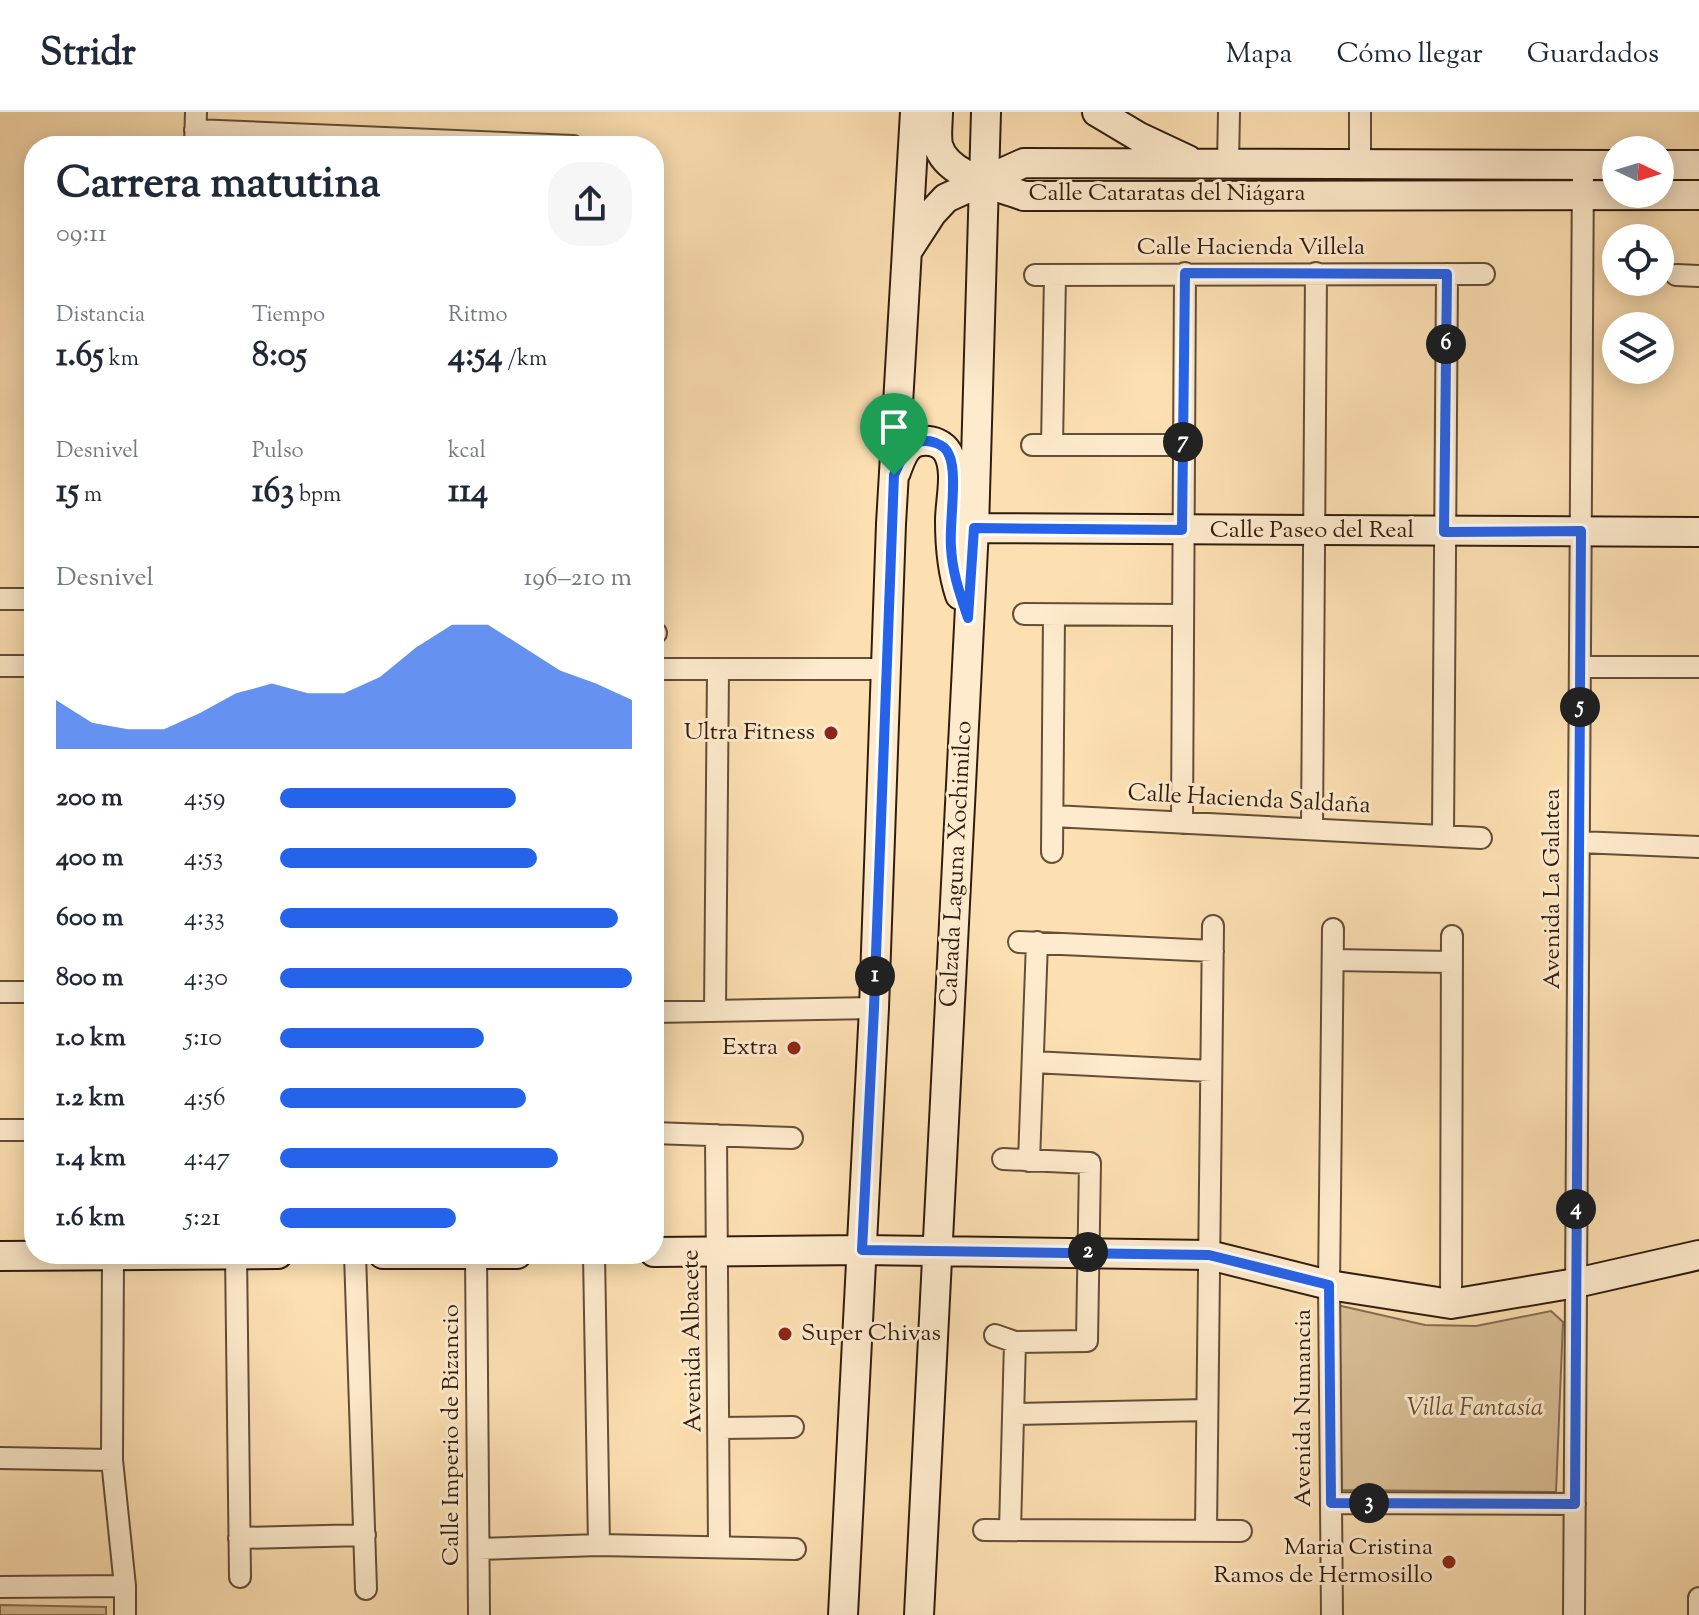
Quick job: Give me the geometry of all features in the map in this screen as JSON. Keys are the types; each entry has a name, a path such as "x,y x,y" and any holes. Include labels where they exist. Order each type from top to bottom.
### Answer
{"main road":[{"path":"843,1615 874,1008 894,475 915,112"},
{"path":"938,112 938,143 945,160 955,170 985,181"},
{"name":"Calzada Laguna Xochimilco","path":"919,1615 974,528 986,112"},
{"path":"1097,112 1139,137 1196,164"},
{"name":"Calle Cataratas del Niágara","path":"985,181 1024,163 1602,165"},
{"path":"1674,165 1699,165"},
{"path":"906,255 932,213 946,198 985,181"},
{"name":"Calle Cataratas del Niágara","path":"985,181 1024,196 1699,195"},
{"path":"894,475 905,450 915,442 930,441 943,446 950,456 953,470 951,549 954,577 968,618"},
{"name":"Calle Paseo del Real","path":"974,528 1699,532"},
{"path":"664,1252 862,1250 1209,1255 1329,1285 1451,1304 1576,1283 1699,1255"},
{"path":"0,1256 24,1256"}],"street":[{"path":"1228,164 1229,112"},
{"path":"1360,112 1360,165"},
{"path":"195,129 351,136"},
{"name":"Avenida La Galatea","path":"1574,1615 1583,164"},
{"path":"1182,823 1185,273"},
{"path":"1312,829 1316,273"},
{"path":"1443,835 1447,274"},
{"name":"Calle Hacienda Villela","path":"1183,445 1042,445 1045,275 1484,274"},
{"path":"1676,275 1699,276"},
{"path":"0,599 24,599"},
{"path":"1024,614 1182,615"},
{"path":"1052,852 1054,615"},
{"path":"0,666 24,666"},
{"path":"1580,667 1699,667"},
{"path":"664,669 887,669"},
{"path":"715,1011 718,670"},
{"name":"Calle Hacienda Saldaña","path":"1053,816 1481,838"},
{"path":"1579,842 1699,847"},
{"path":"1206,1531 1213,926"},
{"name":"Avenida Numancia","path":"1332,1615 1329,1285 1333,929"},
{"path":"1451,1304 1452,936"},
{"path":"1029,1161 1033,1062 1028,942 1213,951"},
{"path":"1333,960 1451,962"},
{"path":"0,992 24,992"},
{"path":"664,1012 874,1008"},
{"path":"1033,1062 1211,1071"},
{"path":"0,1130 24,1130"},
{"path":"664,1133 792,1138"},
{"name":"Avenida Albacete","path":"716,1135 719,1547"},
{"path":"995,1335 1015,1342 1087,1341 1090,1163 1003,1159"},
{"path":"113,1264 112,1460 125,1586 125,1615"},
{"path":"236,1264 240,1577"},
{"path":"355,1264 366,1589"},
{"name":"Calle Imperio de Bizancio","path":"476,1264 479,1615"},
{"path":"594,1264 599,1545"},
{"path":"1010,1530 1015,1342"},
{"path":"1014,1414 1207,1410"},
{"path":"720,1428 793,1427"},
{"path":"0,1458 112,1460"},
{"path":"1331,1503 1575,1504"},
{"path":"984,1530 1241,1531"},
{"path":"239,1538 365,1535"},
{"path":"479,1549 599,1545 795,1549"},
{"path":"0,1587 125,1586"},
{"path":"1699,1598 1699,1615"}],"green space":[{"name":"Villa Fantasía","path":"1337,1305 1425,1325 1476,1326 1551,1311 1563,1322 1556,1492 1342,1490"},
{"path":"0,1605 106,1607 106,1615 0,1615"}],"place":[{"name":"Ultra Fitness","path":"831,733"},
{"name":"Extra","path":"794,1048"},
{"name":"Super Chivas","path":"785,1334"},
{"name":"Maria Cristina Ramos de Hermosillo","path":"1449,1562"}],"route":[{"path":"1185,273 1447,274 1444,532 1581,531 1575,1504 1331,1503 1329,1285 1209,1255 862,1250 894,475 905,450 915,442 930,441 943,446 950,456 953,470 950,519 954,577 968,618 974,528 1182,530 1185,273"}]}
